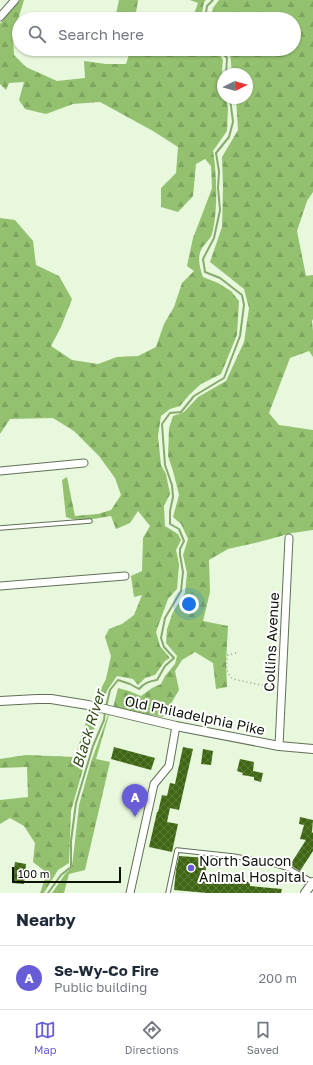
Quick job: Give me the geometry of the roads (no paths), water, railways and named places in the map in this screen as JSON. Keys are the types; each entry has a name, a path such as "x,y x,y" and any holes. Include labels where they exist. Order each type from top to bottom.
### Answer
{"street":[{"path":"0,17 15,0"},
{"path":"0,471 84,463"},
{"name":"Collins Avenue","path":"280,746 289,538"},
{"path":"0,586 126,576"},
{"name":"Old Philadelphia Pike","path":"0,701 51,699 102,708 113,712 176,726 280,746 313,749"},
{"path":"130,893 154,784 168,766 176,726"},
{"path":"305,893 313,882"}],"lane":[{"path":"0,528 90,521"},
{"path":"168,893 177,850 233,856 270,863 290,869 313,882"}],"waterway":[{"name":"Black River","path":"206,12 207,6 213,0"},
{"name":"Black River","path":"225,56 227,58 226,68"},
{"name":"Black River","path":"106,707 110,690 118,680 139,689 143,685 157,680 165,666 174,658 164,647 161,638 165,618 181,591 183,572 180,549 184,541 179,529 170,524 170,511 173,497 172,485 165,465 162,424 170,413 181,412 194,396 224,378 240,336 244,305 242,295 220,278 205,272 203,259 214,238 220,210 218,188 219,171 216,153 229,137 233,122 231,104"},
{"name":"Black River","path":"48,893 61,875 71,867 71,841 76,803 93,746 104,720 105,712"}],"place":[{"name":"Se-Wy-Co Fire","path":"135,817"},
{"name":"North Saucon Animal Hospital","path":"191,868"}]}
